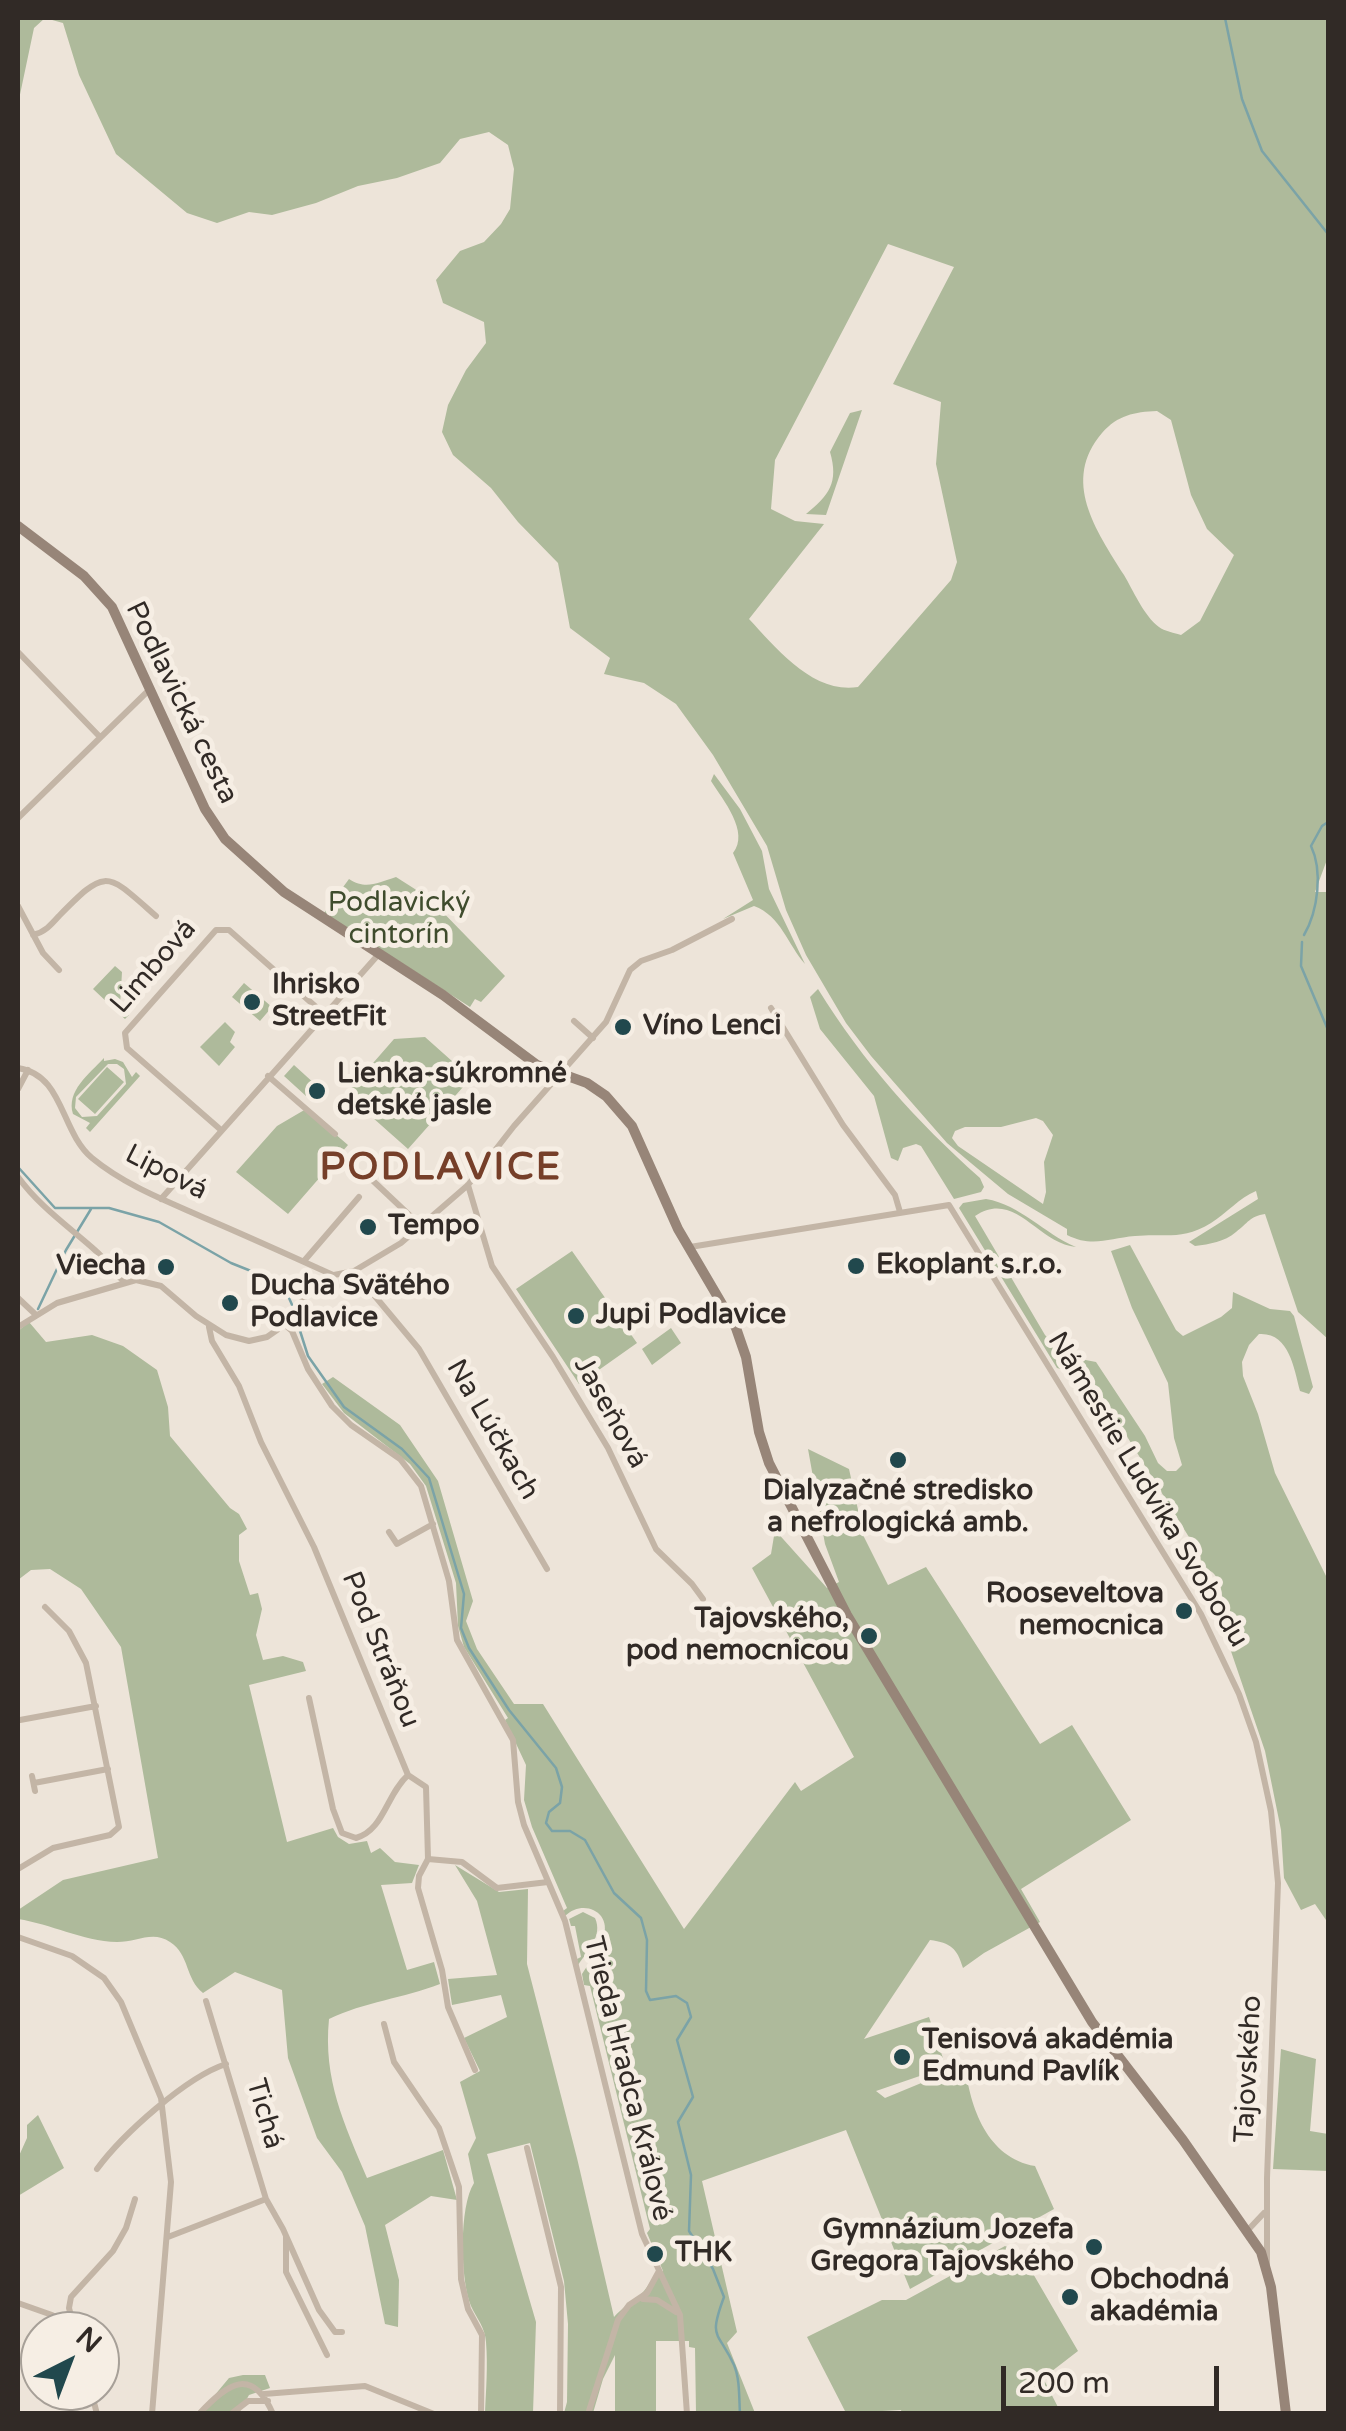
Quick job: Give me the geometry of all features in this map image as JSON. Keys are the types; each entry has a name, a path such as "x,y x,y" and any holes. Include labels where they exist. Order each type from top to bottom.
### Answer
{"main road":[{"name":"Podlavická cesta","path":"18,526 104,596 128,636 204,808 225,839 284,892 443,995 537,1065 596,1090 624,1114 639,1137 670,1211 741,1340 762,1442 773,1473"},
{"name":"Tajovského","path":"773,1473 866,1647 1103,2038 1161,2110 1248,2231 1267,2266 1286,2414"}],"street":[{"path":"18,652 100,737"},
{"path":"18,818 150,688"},
{"path":"33,935 48,928 90,885 101,880 120,885 156,916"},
{"path":"18,906 43,953 58,970"},
{"path":"18,1327 56,1303 136,1280 161,1286 226,1336 249,1341 266,1337 301,1301 334,1275 354,1271 422,1227 468,1186 609,1018 630,970 732,918"},
{"name":"Limbová","path":"220,1130 127,1048 124,1040 125,1033 216,930 229,930 324,1014"},
{"path":"162,1199 378,955"},
{"path":"690,1247 900,1212 896,1194 843,1125 771,1008"},
{"path":"574,1021 593,1038"},
{"path":"18,1068 28,1070 18,1088"},
{"name":"Lipová","path":"28,1070 38,1074 51,1089 84,1150 130,1184 334,1275"},
{"path":"268,1076 335,1134"},
{"path":"18,1177 36,1201 125,1281"},
{"path":"368,1177 422,1227"},
{"name":"Jaseňová","path":"468,1186 492,1266 600,1436 656,1548 703,1599"},
{"path":"304,1262 359,1196"},
{"name":"Námestie Ludvíka Svobodu","path":"900,1212 949,1205 1201,1614 1250,1722 1268,1788 1275,1836 1278,1933"},
{"name":"Na Lúčkach","path":"354,1271 419,1349 547,1569"},
{"path":"18,1298 35,1314"},
{"name":"Trieda Hradca Králové","path":"283,1323 292,1332 308,1369 332,1406 351,1426 386,1447 421,1486 449,1581 457,1640 508,1728 517,1757 518,1802 564,1921 642,2234 680,2315 687,2414"},
{"name":"Pod Stráňou","path":"210,1327 212,1341 238,1386 261,1442 314,1547 408,1775 426,1787 428,1859"},
{"path":"389,1532 398,1545 433,1524"},
{"path":"18,1869 53,1848 117,1830 119,1823 82,1650 45,1607"},
{"path":"310,1698 328,1790 342,1833 356,1838 372,1831 391,1793 408,1775"},
{"path":"20,1720 96,1706"},
{"path":"34,1784 108,1769"},
{"path":"474,2070 448,2006 442,1970 418,1888 419,1876 428,1859 462,1862 497,1888 548,1882"},
{"name":"Tajovského","path":"1267,2266 1278,1933"},
{"path":"18,1938 72,1956 104,1978 121,2002 163,2105 170,2168 168,2237 152,2414"},
{"name":"Tichá","path":"206,2000 266,2200 319,2310 335,2332 342,2332"},
{"path":"384,2024 394,2062 438,2128 459,2186 461,2279 468,2309 482,2334 481,2414"},
{"path":"98,2169 126,2136 163,2105 226,2064"},
{"path":"527,2148 561,2287 560,2414"},
{"path":"72,2311 70,2300 112,2251 126,2228 135,2198"},
{"path":"168,2237 266,2200"},
{"path":"1248,2231 1263,2217 1266,2208"},
{"name":"Tichá","path":"286,2236 286,2272 327,2355"},
{"path":"588,2414 618,2320 641,2299 659,2272"},
{"path":"641,2299 657,2300 680,2315"},
{"path":"199,2414 220,2392 234,2385 252,2384 266,2397 273,2414"},
{"path":"231,2414 248,2401 266,2397 366,2386 434,2414"}],"green space":[{"path":"18,18 45,18 34,28 18,104"},
{"path":"45,18 1328,18 1328,857 1315,892 1328,892 1328,1339 1298,1312 1265,1214 1252,1218 1222,1240 1195,1246 1189,1242 1258,1199 1256,1191 1211,1223 1191,1232 1085,1241 1067,1235 1067,1229 1008,1194 947,1143 846,1023 806,955 786,910 767,846 713,755 676,704 644,683 604,674 610,658 570,628 558,563 491,488 453,455 442,432 448,405 486,343 484,322 443,303 436,280 460,251 484,242 510,209 514,169 508,145 489,132 460,139 440,163 397,178 358,186 272,215 249,212 217,223 187,213 116,154 79,75 63,23","holes":["888,244 954,267 893,384 941,402 936,464 957,562 951,580 858,687 842,687 826,684 797,667 749,619 824,524 795,521 771,509 775,460","1157,411 1171,420 1191,495 1207,529 1234,555 1200,621 1181,635 1159,627 1144,610 1103,541 1087,505 1084,469 1090,451 1108,427 1134,414","1036,1118 1053,1135 1044,1162 1043,1204 952,1138 955,1131 965,1127 1001,1127"]},
{"path":"862,410 826,515 806,514 830,487 830,452 850,413"},
{"path":"714,774 740,809 762,851 769,889 805,964 778,924 754,906 723,919 753,900 733,853 737,826 711,781"},
{"name":"Podlavický cintorín","path":"396,877 429,898 505,976 481,1002 475,999 470,1007 324,913 349,879 366,885"},
{"path":"115,966 122,972 120,1006 129,1015 125,1019 93,989"},
{"name":"Ihrisko StreetFit","path":"244,983 272,1007 260,1021 232,997"},
{"path":"818,989 892,1090 980,1178 984,1187 981,1192 954,1199 916,1144 903,1148 898,1161 891,1158 874,1096 820,1029 810,997"},
{"path":"225,1022 235,1032 230,1042 235,1047 219,1066 200,1047"},
{"path":"425,1037 471,1078 408,1149 346,1094 394,1039"},
{"path":"104,1058 123,1062 132,1077 136,1072 140,1076 90,1132 86,1128 90,1123 73,1114 73,1098","holes":["108,1064 124,1069 126,1084 97,1116 82,1117 75,1108 76,1097"]},
{"path":"294,1065 316,1085 306,1096 284,1076"},
{"path":"107,1067 124,1082 95,1114 78,1099"},
{"path":"306,1109 348,1145 288,1214 236,1172 277,1126"},
{"path":"986,1199 1010,1207 1076,1247 1049,1237 1002,1209 989,1209 975,1216 1045,1335 1065,1356 1096,1362 1145,1436 1158,1463 1167,1471 1176,1471 1182,1465 1174,1438 1168,1383 1132,1308 1111,1251 1130,1245 1176,1330 1183,1336 1232,1308 1233,1292 1270,1309 1290,1311 1294,1316 1313,1387 1309,1394 1300,1391 1284,1345 1269,1335 1259,1334 1242,1362 1243,1376 1275,1473 1328,1580 1326,1920 1315,1904 1301,1910 1284,1878 1281,1830 1265,1751 1220,1619 1219,1582 1203,1565 1091,1378 1057,1368 959,1208 963,1203"},
{"name":"Jupi Podlavice","path":"572,1251 637,1343 579,1384 516,1289"},
{"path":"29,1322 46,1342 92,1335 123,1346 157,1370 168,1407 170,1436 239,1514 247,1529 239,1535 239,1561 250,1595 258,1593 262,1609 256,1635 263,1660 283,1656 303,1662 306,1671 249,1685 287,1842 333,1828 349,1844 367,1841 371,1853 380,1848 395,1862 419,1865 412,1883 381,1885 407,1970 434,1962 440,1984 329,2019 328,2041 337,2101 367,2178 443,2150 457,2200 431,2196 385,2225 399,2280 398,2327 385,2324 365,2226 342,2172 317,2138 288,2058 282,1990 235,1972 203,1993 181,1953 164,1939 104,1941 18,1919 18,1910 63,1880 158,1858 121,1647 81,1589 50,1569 31,1570 18,1580 18,1331"},
{"path":"671,1328 681,1343 652,1365 642,1349"},
{"path":"333,1377 400,1425 438,1481 473,1601 466,1621 477,1649 514,1704 543,1704 684,1929 795,1782 801,1791 854,1757 752,1568 771,1554 775,1530 827,1588 839,1582 825,1544 808,1449 849,1469 864,1537 888,1585 926,1567 1040,1744 1072,1725 1131,1820 1021,1889 1040,1922 963,1968 952,1948 930,1940 864,2039 929,2017 946,2067 876,2091 885,2098 965,2065 971,2097 984,2128 1005,2153 1035,2166 1054,2209 910,2289 846,2130 702,2181 737,2332 727,2343 755,2413 696,2413 695,2348 689,2347 689,2341 656,2341 656,2413 615,2413 615,2355 593,2413 564,2413 568,2324 564,2281 530,2143 487,2154 536,2322 533,2413 485,2413 485,2337 467,2294 463,2262 466,2208 474,2183 468,2154 476,2138 460,2082 480,2071 464,2038 507,2017 501,1995 452,2005 448,1979 497,1975 477,1901 455,1865 499,1892 528,1889 527,1964 614,2317 663,2271 647,2233 650,2229 590,1986 584,1985 582,1974 601,1943 604,1921 588,1908 565,1916 563,1911 567,1908 524,1800 526,1765 505,1720 508,1718 464,1647 458,1626 456,1583 426,1486 410,1464 344,1413 322,1384"},
{"path":"583,1912 595,1918 597,1931 578,1965 577,1959 581,1957 575,1926 571,1926 569,1919"},
{"path":"1281,2049 1316,2059 1310,2131 1328,2134 1328,2171 1273,2169"},
{"path":"38,2115 64,2168 18,2196 18,2158 27,2138 27,2125"},
{"path":"1005,2246 1021,2253 1078,2351 1043,2378 1061,2413 846,2413 807,2337 882,2300 906,2300"},
{"path":"265,2375 270,2388 249,2395 239,2413 199,2414 229,2378"}],"waterway":[{"path":"1225,18 1242,99 1262,151 1328,234"},
{"path":"1304,935 1317,891 1317,867 1311,846 1328,822"},
{"path":"1302,942 1301,966 1328,1030"},
{"path":"18,1167 55,1208 109,1208 159,1222 231,1263 276,1281 285,1289 293,1307"},
{"path":"38,1309 91,1209"},
{"path":"295,1315 308,1356 344,1407 402,1449 429,1478 464,1594 461,1628 469,1648 509,1710 556,1768 562,1787 560,1803 549,1812 546,1823 552,1831 570,1831 585,1840 614,1893 641,1918 647,1940 646,1991 650,2000 676,1996 687,2003 691,2017 677,2040 693,2097 678,2122 691,2175 689,2231 713,2269 724,2297 716,2328 736,2370 740,2414"}],"place":[{"name":"Ihrisko StreetFit","path":"252,1002"},
{"name":"Víno Lenci","path":"623,1027"},
{"name":"Lienka-súkromné detské jasle","path":"317,1091"},
{"name":"Tempo","path":"368,1227"},
{"name":"Ekoplant s.r.o.","path":"856,1266"},
{"name":"Viecha","path":"166,1267"},
{"name":"Ducha Svätého Podlavice","path":"230,1303"},
{"name":"Jupi Podlavice","path":"576,1316"},
{"name":"Dialyzačné stredisko a nefrologická amb.","path":"898,1460"},
{"name":"Rooseveltova nemocnica","path":"1184,1611"},
{"name":"Tajovského, pod nemocnicou","path":"869,1636"},
{"name":"Tenisová akadémia Edmund Pavlík","path":"902,2057"},
{"name":"Gymnázium Jozefa Gregora Tajovského","path":"1094,2247"},
{"name":"THK","path":"655,2254"},
{"name":"Obchodná akadémia","path":"1070,2297"}],"district":[{"name":"PODLAVICE","path":"441,1169"}]}
